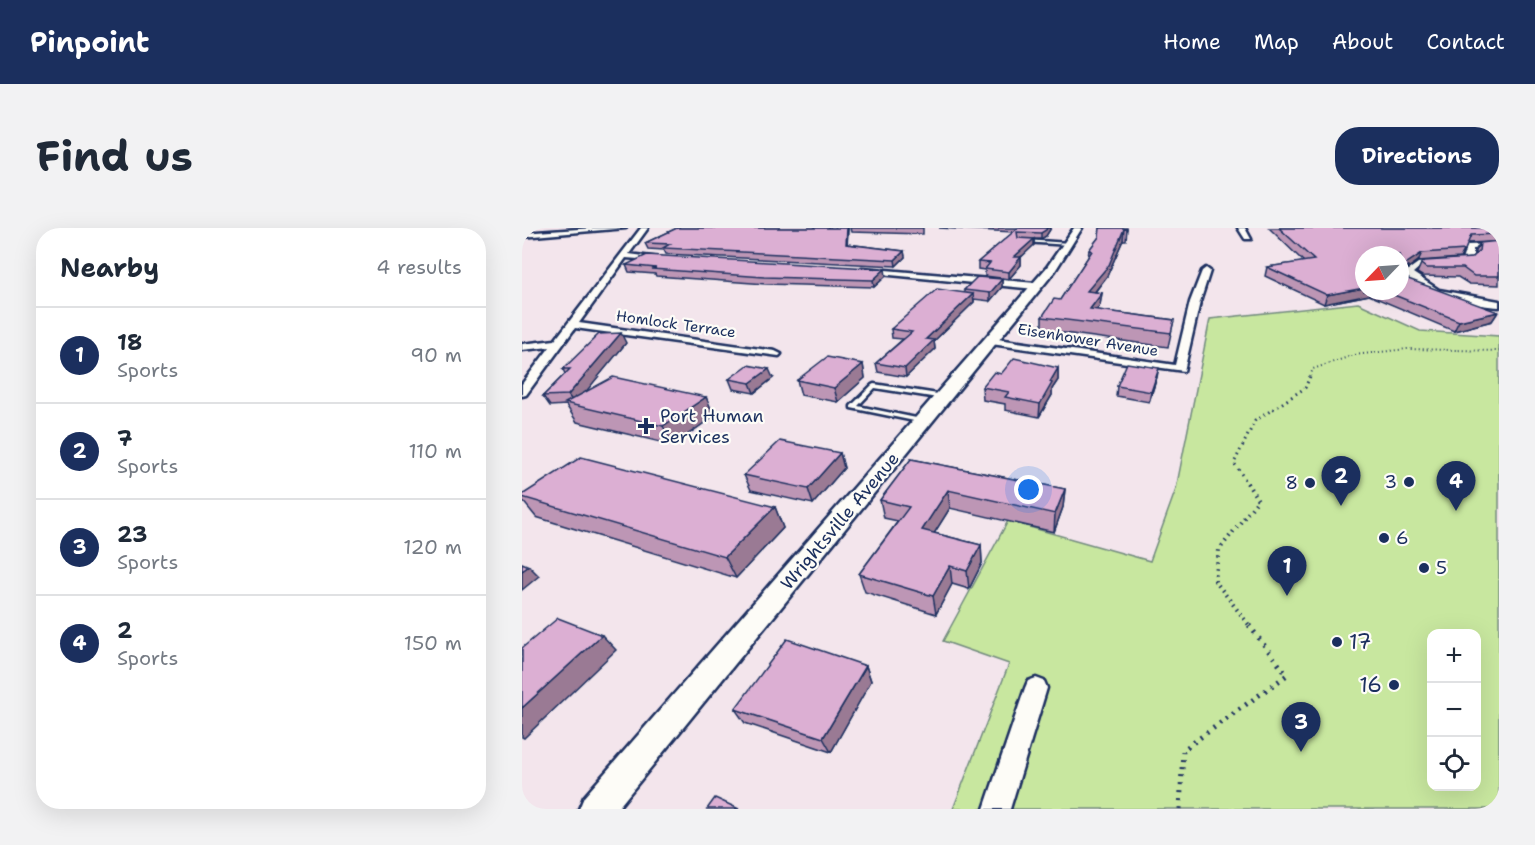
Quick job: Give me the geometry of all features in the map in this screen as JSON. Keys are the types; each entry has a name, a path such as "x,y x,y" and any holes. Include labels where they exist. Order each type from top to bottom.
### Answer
{"street":[{"path":"522,235 623,228"},
{"path":"522,392 645,228"},
{"path":"1240,228 1248,237"},
{"name":"Wrightsville Avenue","path":"596,809 991,341 1073,236"},
{"path":"1499,246 1470,247 1467,252 1469,257 1464,261 1418,266 1408,273 1417,283 1440,292 1499,304"},
{"path":"625,256 672,259"},
{"path":"851,269 1036,286"},
{"name":"Eisenhower Avenue","path":"991,341 1180,369 1195,302 1206,271"},
{"name":"Homlock Terrace","path":"572,325 775,354"},
{"path":"522,347 558,343"},
{"path":"998,809 1036,688"}],"lane":[{"path":"1019,241 1073,236"},
{"path":"924,421 853,407 874,386 944,397"}],"path":[{"path":"1180,809 1183,750 1287,675 1215,581 1219,550 1258,500 1234,463 1255,421 1305,388 1313,369 1353,355 1407,349 1499,351"}],"green space":[{"path":"1358,303 1420,331 1499,336 1499,809 953,809 1009,664 943,641 1008,521 1150,561 1176,489 1210,319"}],"building":[{"path":"677,228 847,228 846,244 904,251 895,260 663,248 670,244 645,243"},
{"path":"1018,228 1047,228 1041,233 1017,232 1018,238 1034,239 1014,257 1021,257 1009,272 985,269 990,263 978,262"},
{"path":"1100,228 1127,229 1124,229 1109,265 1087,291 1102,293 1090,309 1174,320 1171,333 1042,317 1054,299 1060,300 1092,251 1089,250 1099,237"},
{"path":"1279,228 1496,228 1499,230 1499,234 1471,235 1465,250 1422,253 1409,262 1409,246 1355,246 1355,290 1327,295 1267,267 1314,260"},
{"path":"1499,241 1499,276 1474,276 1463,268 1426,268 1421,264 1425,261 1472,258 1479,251 1480,243"},
{"path":"647,255 885,269 873,280 764,277 626,265"},
{"path":"977,277 1002,279 990,293 964,290"},
{"path":"1409,279 1498,312 1459,321 1406,300 1409,300"},
{"path":"937,289 973,294 926,339 934,340 905,368 876,363 912,332 891,329"},
{"path":"621,333 568,395 543,396 570,369 563,369 599,334"},
{"path":"827,357 863,364 834,388 797,380"},
{"path":"1014,358 1058,368 1040,404 1005,397 1009,392 982,387 994,372 1001,374"},
{"path":"1127,363 1159,368 1151,392 1117,386"},
{"path":"748,365 769,369 750,383 729,379"},
{"path":"613,377 706,397 663,426 565,403"},
{"path":"780,441 840,453 808,489 744,475"},
{"path":"581,457 775,507 725,557 522,497"},
{"path":"911,459 1065,489 1055,514 948,490 922,530 981,545 967,571 950,566 933,596 859,574 909,507 880,500"},
{"path":"522,563 529,566 522,571"},
{"path":"558,618 602,635 522,708 522,648"},
{"path":"787,639 866,666 823,738 735,709"},
{"path":"715,798 739,809 707,809"}],"place":[{"name":"Port Human Services","path":"646,426"},
{"name":"3","path":"1409,482"},
{"name":"8","path":"1310,483"},
{"name":"7","path":"1341,506"},
{"name":"2","path":"1456,511"},
{"name":"6","path":"1384,538"},
{"name":"5","path":"1424,568"},
{"name":"18","path":"1287,596"},
{"name":"17","path":"1337,642"},
{"name":"16","path":"1394,685"},
{"name":"23","path":"1301,752"}]}
